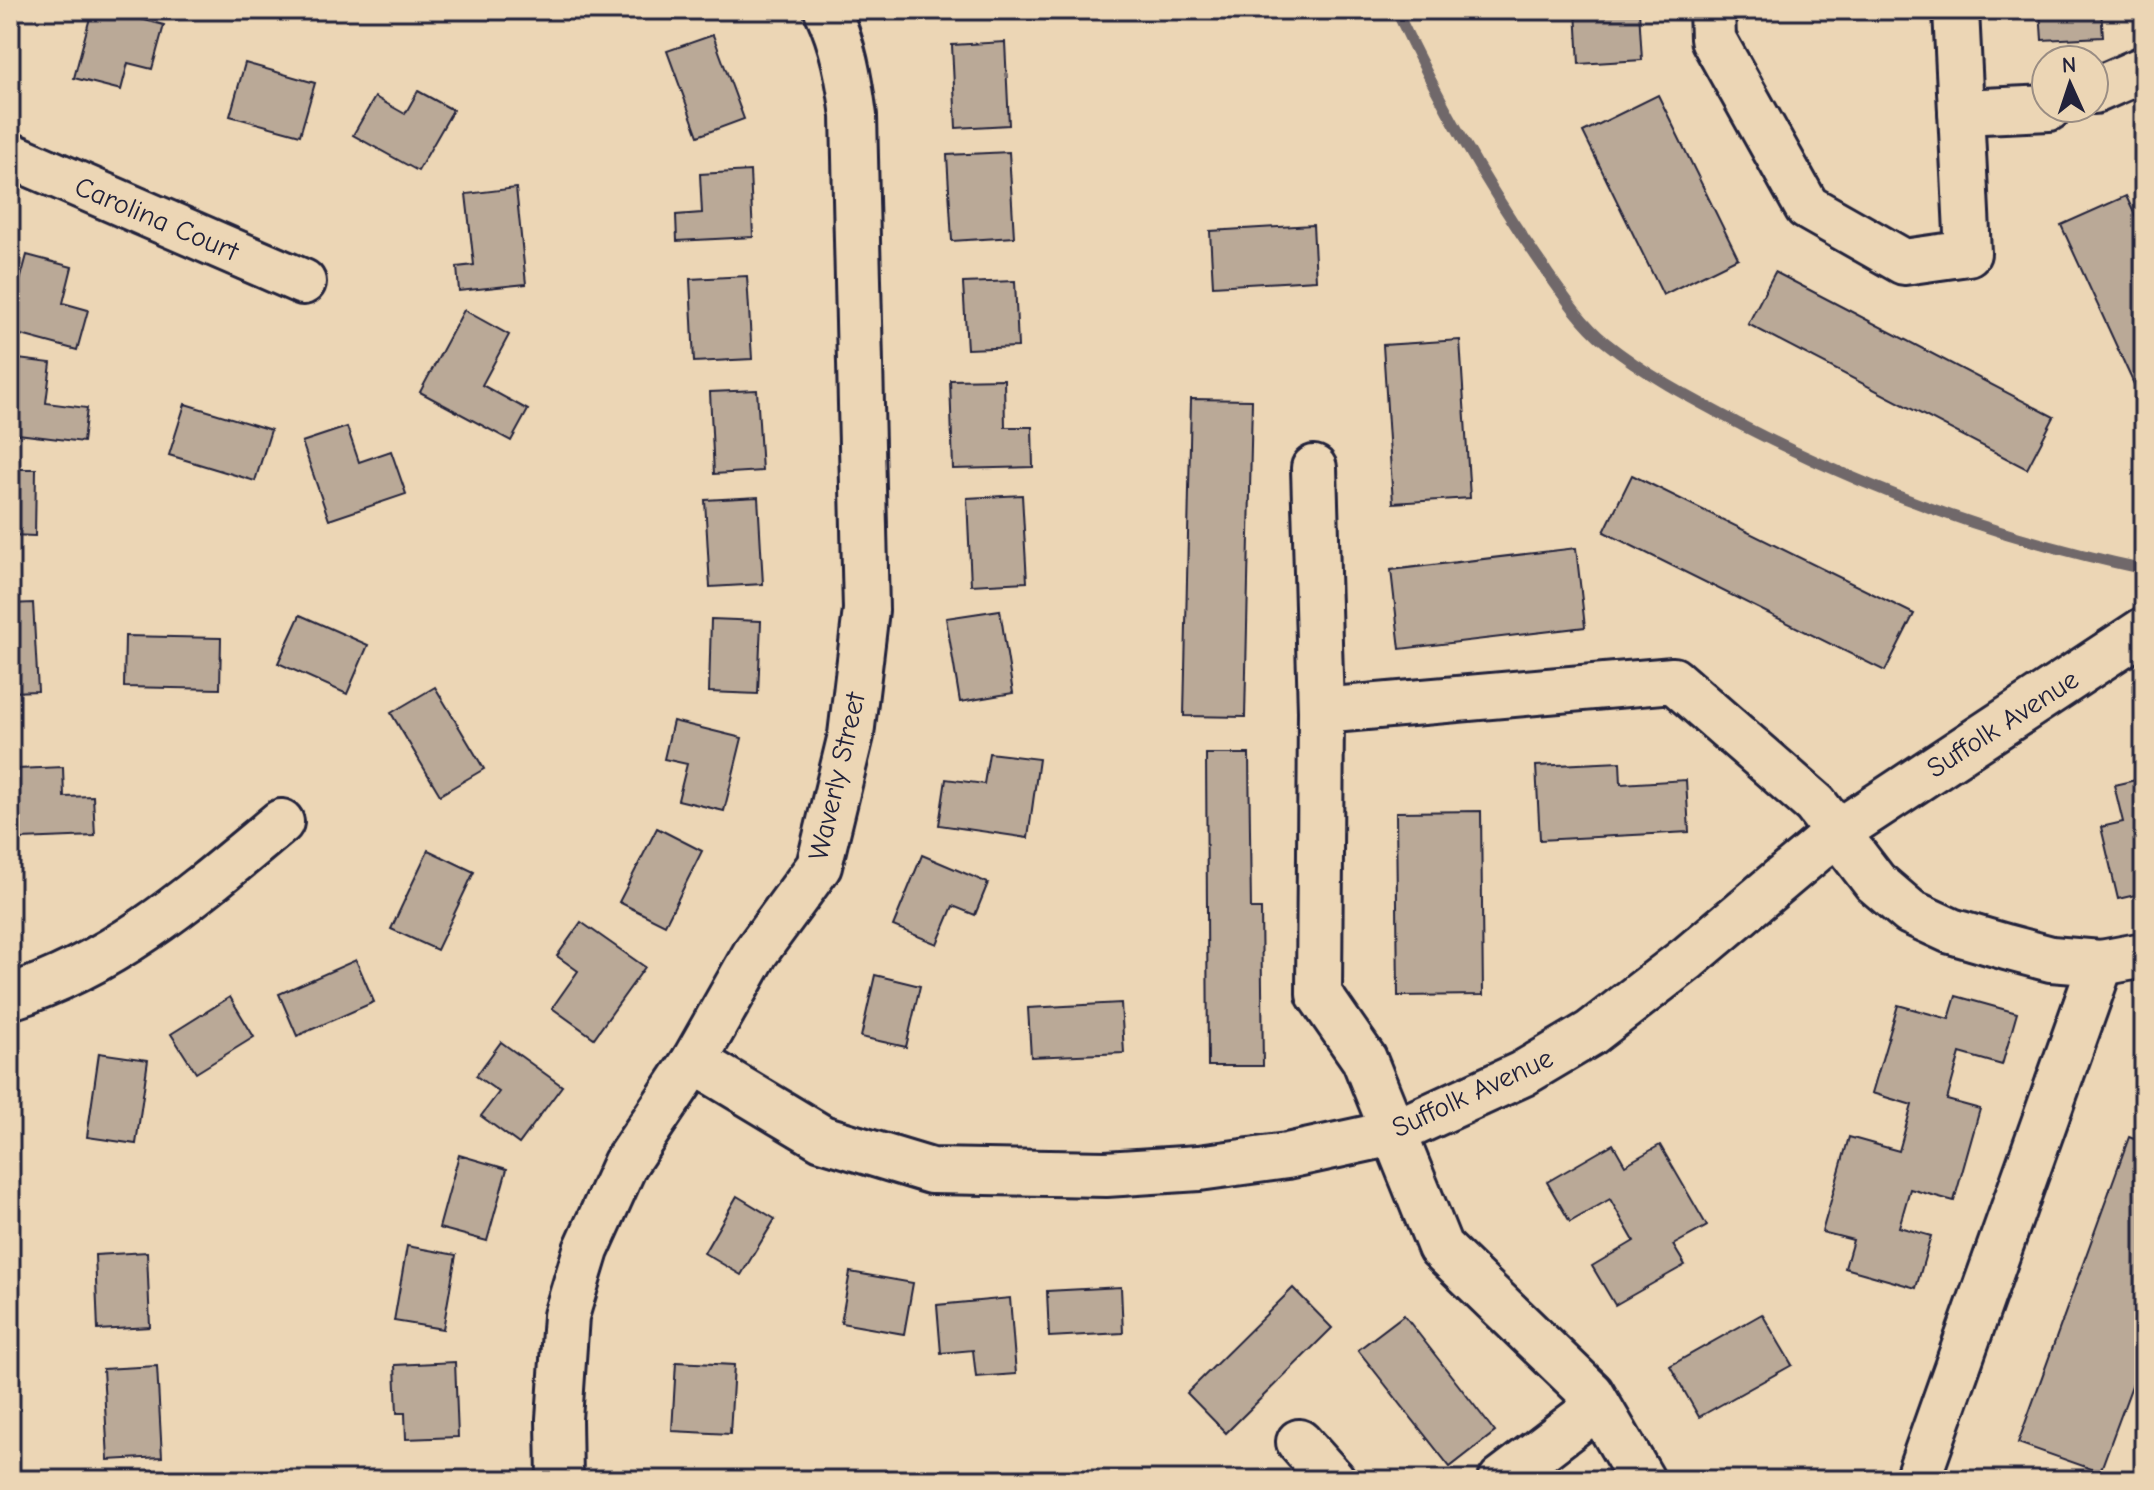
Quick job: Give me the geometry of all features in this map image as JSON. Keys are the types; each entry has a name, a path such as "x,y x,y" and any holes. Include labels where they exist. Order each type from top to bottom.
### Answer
{"street":[{"name":"Waverly Street","path":"560,1480 559,1419 566,1316 586,1250 625,1164 694,1061 756,952 819,866 851,735 866,610 859,426 854,116 849,73 838,32 827,10"},
{"path":"1712,10 1713,39 1807,207 1904,262 1968,253 1956,10"},
{"path":"2110,84 2144,69"},
{"path":"1961,112 2030,109"},
{"name":"Carolina Court","path":"10,155 303,282"},
{"path":"1314,468 1321,711 1319,994 1364,1059 1440,1247 1591,1393 1642,1480"},
{"name":"Suffolk Avenue","path":"694,1061 822,1138 931,1171 1106,1174 1199,1168 1287,1156 1393,1133 1522,1074 1591,1033 1688,958 1835,834 2144,630"},
{"path":"1321,711 1673,680 1815,804 1835,834 1875,882 1910,912 1951,931 2051,959 2101,963 2144,955"},
{"path":"10,997 59,982 161,921 281,822"},
{"path":"1917,1480 2101,963"},
{"path":"1501,1480 1598,1406"},
{"path":"1299,1442 1333,1480"}],"building":[{"path":"92,10 106,10 164,25 152,69 128,63 121,90 74,78"},
{"path":"936,10 961,10 938,17"},
{"path":"1576,10 1639,10 1642,60 1579,64"},
{"path":"2040,10 2101,10 2103,37 2042,40"},
{"path":"713,35 744,119 698,136 667,51"},
{"path":"1005,42 1009,125 956,128 952,45"},
{"path":"245,63 315,83 300,135 230,116"},
{"path":"418,91 453,110 418,171 353,135 375,97 405,114"},
{"path":"1658,95 1738,258 1663,295 1583,132"},
{"path":"1009,152 1014,237 952,241 947,155"},
{"path":"750,171 753,237 677,241 676,215 702,213 700,174"},
{"path":"516,188 526,284 459,291 457,267 474,265 466,194"},
{"path":"2126,196 2144,234 2144,406 2061,225"},
{"path":"1313,225 1316,280 1213,286 1210,231"},
{"path":"27,255 72,267 63,303 88,310 77,350 10,332 10,318"},
{"path":"1775,272 2054,417 2027,469 1748,324"},
{"path":"747,276 752,359 694,362 690,279"},
{"path":"1015,281 1018,347 967,349 963,283"},
{"path":"464,310 509,335 482,385 528,410 511,441 420,392"},
{"path":"1460,340 1470,498 1393,503 1383,345"},
{"path":"10,358 51,363 46,403 87,408 83,442 10,433"},
{"path":"1004,379 1005,427 1032,427 1033,467 953,469 950,380"},
{"path":"757,390 762,471 714,474 710,392"},
{"path":"1191,399 1252,400 1245,717 1184,716"},
{"path":"185,404 271,430 255,481 169,455"},
{"path":"347,427 359,462 391,451 406,494 329,520 302,442"},
{"path":"10,469 36,469 35,536 10,535"},
{"path":"1632,475 1914,614 1885,671 1604,532"},
{"path":"1022,495 1027,582 971,585 967,498"},
{"path":"758,497 763,584 710,587 705,500"},
{"path":"1576,548 1585,627 1400,649 1391,570"},
{"path":"33,603 38,691 10,692 10,604"},
{"path":"1000,610 1013,693 960,702 946,618"},
{"path":"300,615 368,645 347,694 278,663"},
{"path":"711,619 761,621 758,694 709,692"},
{"path":"125,636 221,638 220,689 124,687"},
{"path":"435,687 484,769 440,795 391,713"},
{"path":"673,721 742,738 724,811 678,800 687,764 664,759"},
{"path":"989,753 1039,759 1028,838 939,825 946,779 984,784"},
{"path":"1206,754 1249,754 1251,909 1261,909 1263,1066 1208,1066"},
{"path":"1620,762 1621,784 1686,780 1689,832 1540,840 1536,766"},
{"path":"63,767 64,797 93,796 95,836 21,839 17,769"},
{"path":"2144,778 2144,893 2118,899 2101,827 2123,822 2114,785"},
{"path":"1481,811 1483,995 1398,996 1396,812"},
{"path":"657,828 702,851 665,925 619,902"},
{"path":"428,850 474,872 437,950 391,929"},
{"path":"922,855 988,883 975,915 953,906 937,944 893,926"},
{"path":"581,922 645,967 594,1038 552,1008 578,971 557,956"},
{"path":"356,960 374,1002 297,1036 279,994"},
{"path":"875,975 920,986 906,1047 861,1037"},
{"path":"1956,996 2017,1013 2002,1065 1960,1053 1947,1100 1980,1109 1954,1201 1910,1189 1899,1227 1931,1236 1916,1288 1845,1268 1853,1240 1822,1232 1849,1137 1899,1151 1912,1105 1872,1093 1898,1005 1949,1019"},
{"path":"230,997 254,1037 196,1073 171,1034"},
{"path":"1121,1003 1124,1053 1031,1057 1028,1008"},
{"path":"501,1042 562,1086 519,1144 481,1116 499,1092 476,1076"},
{"path":"99,1053 148,1060 136,1144 87,1137"},
{"path":"2129,1137 2144,1143 2144,1353 2100,1472 2018,1443"},
{"path":"1613,1144 1625,1165 1660,1145 1707,1226 1673,1245 1685,1265 1615,1305 1592,1266 1634,1241 1610,1199 1570,1222 1547,1182"},
{"path":"459,1155 507,1169 487,1241 439,1228"},
{"path":"737,1196 775,1219 741,1275 704,1253"},
{"path":"407,1246 456,1255 443,1329 394,1321"},
{"path":"147,1252 150,1327 98,1330 95,1255"},
{"path":"850,1272 913,1283 904,1334 841,1323"},
{"path":"1121,1287 1123,1333 1049,1337 1047,1291"},
{"path":"1293,1288 1332,1328 1226,1433 1187,1393"},
{"path":"1010,1298 1016,1374 976,1377 973,1350 941,1353 937,1305"},
{"path":"1762,1314 1792,1365 1699,1417 1670,1366"},
{"path":"1404,1315 1495,1432 1450,1467 1358,1350"},
{"path":"455,1362 458,1437 406,1439 405,1413 397,1413 395,1365"},
{"path":"676,1362 734,1365 730,1434 672,1431"},
{"path":"157,1366 162,1457 108,1460 103,1369"}],"waterway":[{"path":"1396,10 1428,76 1519,232 1578,315 1621,354 1673,388 1745,427 1841,473 1990,528 2144,569"}]}
